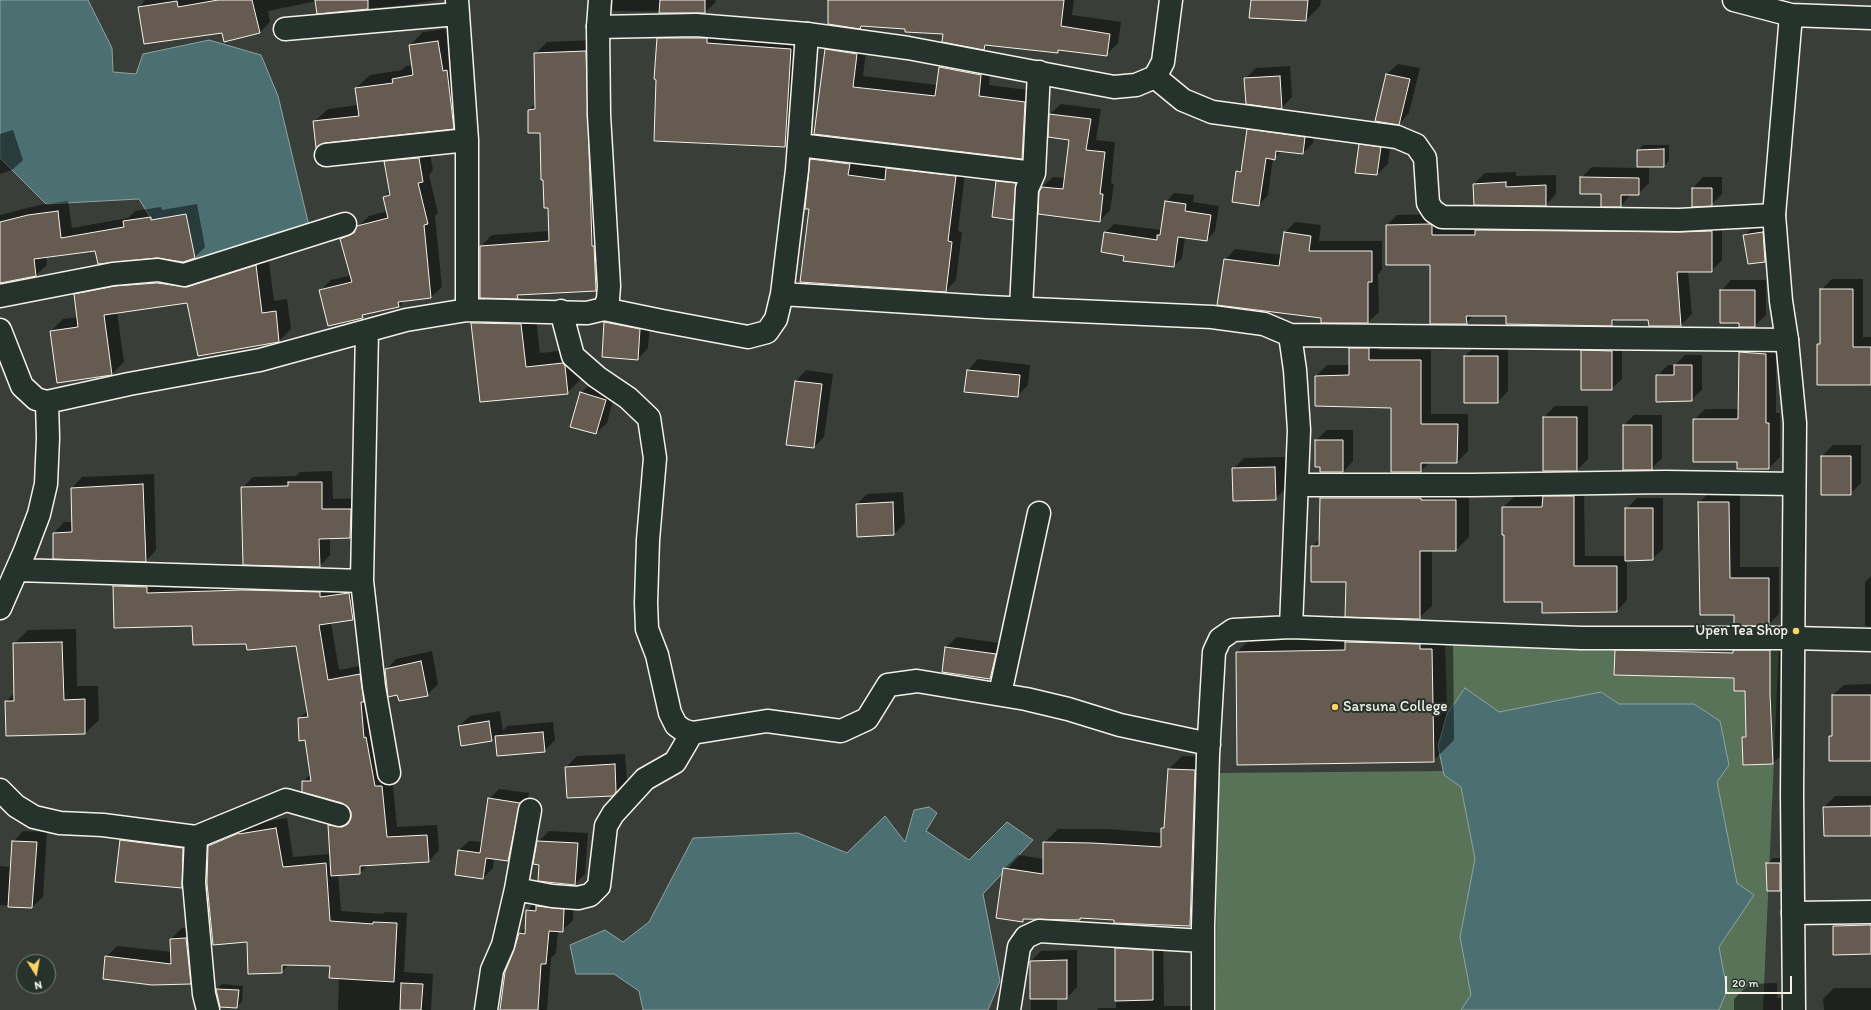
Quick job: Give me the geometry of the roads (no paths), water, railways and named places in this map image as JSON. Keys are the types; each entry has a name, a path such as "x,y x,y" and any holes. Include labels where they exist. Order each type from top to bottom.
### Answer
{"street":[{"path":"600,0 598,27 599,115 609,286 608,299 604,309"},
{"path":"598,27 696,26 807,34 908,48 1114,87 1136,85 1155,77 1163,62 1171,0"},
{"path":"1734,0 1791,15 1871,18"},
{"path":"286,29 457,7 467,140 467,310"},
{"path":"1791,15 1774,215 1781,301 1787,340 1795,423 1793,638 1794,1010"},
{"path":"0,330 22,386 36,399 47,402 129,384 260,360 406,320 467,310 561,311 588,313 604,309 662,322 748,337 767,332 776,319 782,294 799,145 807,34"},
{"path":"1021,308 1027,189 1034,173 1039,72"},
{"path":"1155,77 1183,100 1212,112 1397,137 1416,145 1425,158 1428,202 1433,211 1442,217 1679,220 1774,215"},
{"path":"326,155 467,140"},
{"path":"799,145 1034,173"},
{"path":"0,296 113,274 158,270 184,275 345,224"},
{"path":"782,294 1021,308 1212,317 1264,324 1290,335 1787,340"},
{"path":"561,311 573,356 597,377 628,398 649,418 655,458 648,540 646,603 647,629 657,655 670,713 676,725 692,733 767,721 841,731 867,719 888,685 917,682 1000,694 1068,709 1120,725 1209,744"},
{"path":"367,331 362,581 374,687 389,773"},
{"path":"1290,335 1295,370 1299,430 1291,627"},
{"path":"0,608 39,514 46,484 48,438 47,402"},
{"path":"1297,485 1472,485 1665,482 1794,484"},
{"path":"1000,694 1039,513"},
{"path":"17,570 362,581"},
{"path":"1203,1010 1203,941 1209,744 1214,652 1220,639 1233,630 1291,627 1581,638 1793,638 1871,640"},
{"path":"516,890 552,896 578,898 590,895 599,886 606,826 613,814 645,779 675,762 692,733"},
{"path":"0,790 16,806 34,817 60,823 103,825 196,837 286,800 339,815"},
{"path":"486,1010 492,970 503,945 516,890 530,810"},
{"path":"196,837 194,883 204,994 208,1010"},
{"path":"1793,913 1871,912"},
{"path":"1009,1010 1019,947 1026,937 1039,931 1203,941"}],"water":[{"path":"0,0 88,0 112,48 113,72 136,74 143,54 209,40 261,55 278,96 310,230 180,266 139,199 46,204 0,158"},
{"path":"1465,688 1499,712 1601,692 1619,704 1694,704 1720,721 1729,765 1717,782 1737,883 1754,895 1719,947 1727,990 1719,1010 1461,1010 1471,995 1460,937 1475,859 1461,787 1444,775 1438,746 1447,714"},
{"path":"929,807 937,813 926,831 969,860 1007,822 1033,840 983,894 1000,981 988,1010 643,1010 639,991 614,974 576,974 570,945 605,930 623,942 649,922 693,838 798,833 847,853 885,816 905,842 914,810"}],"place":[{"name":"Upen Tea Shop","path":"1796,631"},
{"name":"Sarsuna College","path":"1335,707"}]}
